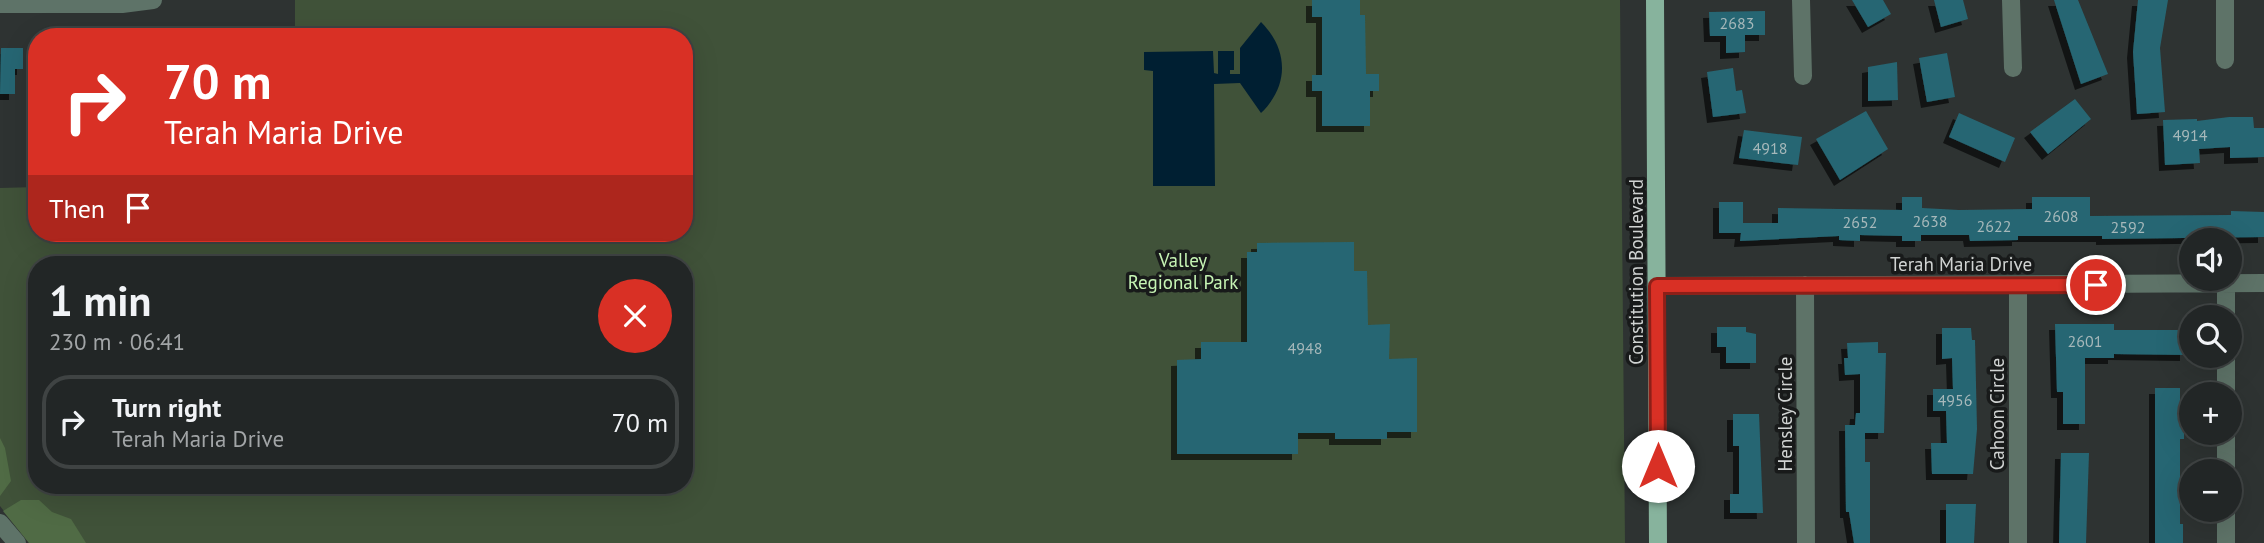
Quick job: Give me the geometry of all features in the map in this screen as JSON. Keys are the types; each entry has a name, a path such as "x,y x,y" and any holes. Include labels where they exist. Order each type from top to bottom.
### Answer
{"main road":[{"name":"Constitution Boulevard","path":"1655,0 1658,543"}],"street":[{"path":"0,4 122,4 153,0"},
{"path":"1801,0 1803,76"},
{"path":"2011,0 2013,68"},
{"path":"2225,0 2225,60"},
{"name":"Terah Maria Drive","path":"2242,284 2264,283"},
{"name":"Hensley Circle","path":"1805,285 1806,543"},
{"name":"Cahoon Circle","path":"2018,285 2018,543"},
{"name":"Terah Maria Drive","path":"1657,286 2179,285"},
{"path":"2226,522 2226,543"},
{"path":"0,523 17,543"}],"green space":[{"name":"Valley Regional Park","path":"295,0 1620,0 1625,543 29,543 0,506 0,188 28,187 28,242 693,242 693,28 295,28"},
{"path":"0,438 5,448 11,481 0,496"},
{"path":"21,500 39,500 52,512 71,519 86,543 29,543 3,511"}],"water":[{"path":"1261,22 1281,55 1281,79 1277,91 1261,113 1240,83 1214,84 1215,186 1153,186 1153,71 1144,70 1144,52 1213,51 1214,73 1218,74 1218,51 1234,51 1234,70 1230,70 1230,74 1240,74 1240,48"}],"building":[{"path":"1312,0 1360,0 1360,15 1365,15 1366,74 1379,74 1379,91 1370,91 1370,126 1322,126 1322,91 1312,91 1312,75 1322,75 1322,17 1312,17"},
{"path":"1852,0 1883,0 1891,14 1868,27"},
{"path":"1934,0 1963,0 1968,19 1941,27"},
{"path":"2054,0 2078,0 2108,74 2081,84"},
{"path":"2138,0 2168,0 2160,48 2165,112 2137,114 2133,52"},
{"path":"1765,11 1765,35 1745,35 1745,52 1726,53 1726,36 1710,36 1709,12"},
{"path":"1,48 23,48 23,69 15,69 15,94 0,94"},
{"path":"1947,53 1955,97 1927,102 1919,58"},
{"path":"1897,62 1898,100 1868,101 1868,67"},
{"path":"1733,68 1736,91 1742,90 1746,113 1713,117 1707,72"},
{"path":"2075,99 2091,119 2048,154 2030,132"},
{"path":"1866,111 1888,149 1840,180 1816,139"},
{"path":"1959,113 2015,138 2005,162 1949,137"},
{"path":"2253,117 2254,128 2264,128 2264,157 2230,158 2230,147 2199,149 2200,163 2165,165 2163,120 2197,121"},
{"path":"1744,130 1802,137 1798,165 1739,158"},
{"path":"1902,197 1922,197 1922,208 1959,210 2032,209 2032,197 2090,197 2090,216 2231,215 2231,211 2264,212 2264,237 2242,237 2242,228 2179,228 2179,238 2018,236 2018,240 1970,241 1969,235 1921,235 1921,241 1902,241 1902,236 1860,235 1860,241 1839,240 1839,236 1740,241 1741,233 1719,233 1719,202 1743,202 1743,223 1778,223 1778,208 1902,210"},
{"path":"1354,242 1354,271 1367,271 1368,325 1390,324 1389,359 1417,358 1417,432 1387,432 1387,439 1335,439 1335,433 1298,433 1298,454 1177,454 1177,360 1201,359 1201,342 1247,342 1247,252 1257,252 1257,243"},
{"path":"2055,324 2114,324 2114,330 2179,330 2179,355 2114,354 2114,358 2085,358 2085,424 2063,424 2063,392 2057,392"},
{"path":"1717,327 1746,327 1746,332 1756,334 1756,363 1726,363 1726,347 1717,347"},
{"path":"1942,328 1971,328 1972,340 1975,340 1977,429 1973,474 1932,474 1931,443 1947,443 1946,411 1933,411 1933,389 1953,389 1952,358 1942,359"},
{"path":"1878,342 1878,353 1886,353 1884,433 1865,433 1865,462 1870,462 1870,543 1854,543 1849,512 1846,512 1845,425 1855,425 1856,413 1860,413 1860,374 1845,375 1844,358 1848,358 1847,343"},
{"path":"2155,388 2179,388 2179,522 2183,524 2183,543 2155,543"},
{"path":"1733,414 1759,414 1763,513 1730,513 1730,494 1739,494 1739,446 1733,446"},
{"path":"2061,453 2089,453 2086,543 2059,543"},
{"path":"1946,504 1976,504 1974,543 1946,543"}],"route":[{"path":"1658,466 1657,286 2096,285"}]}
